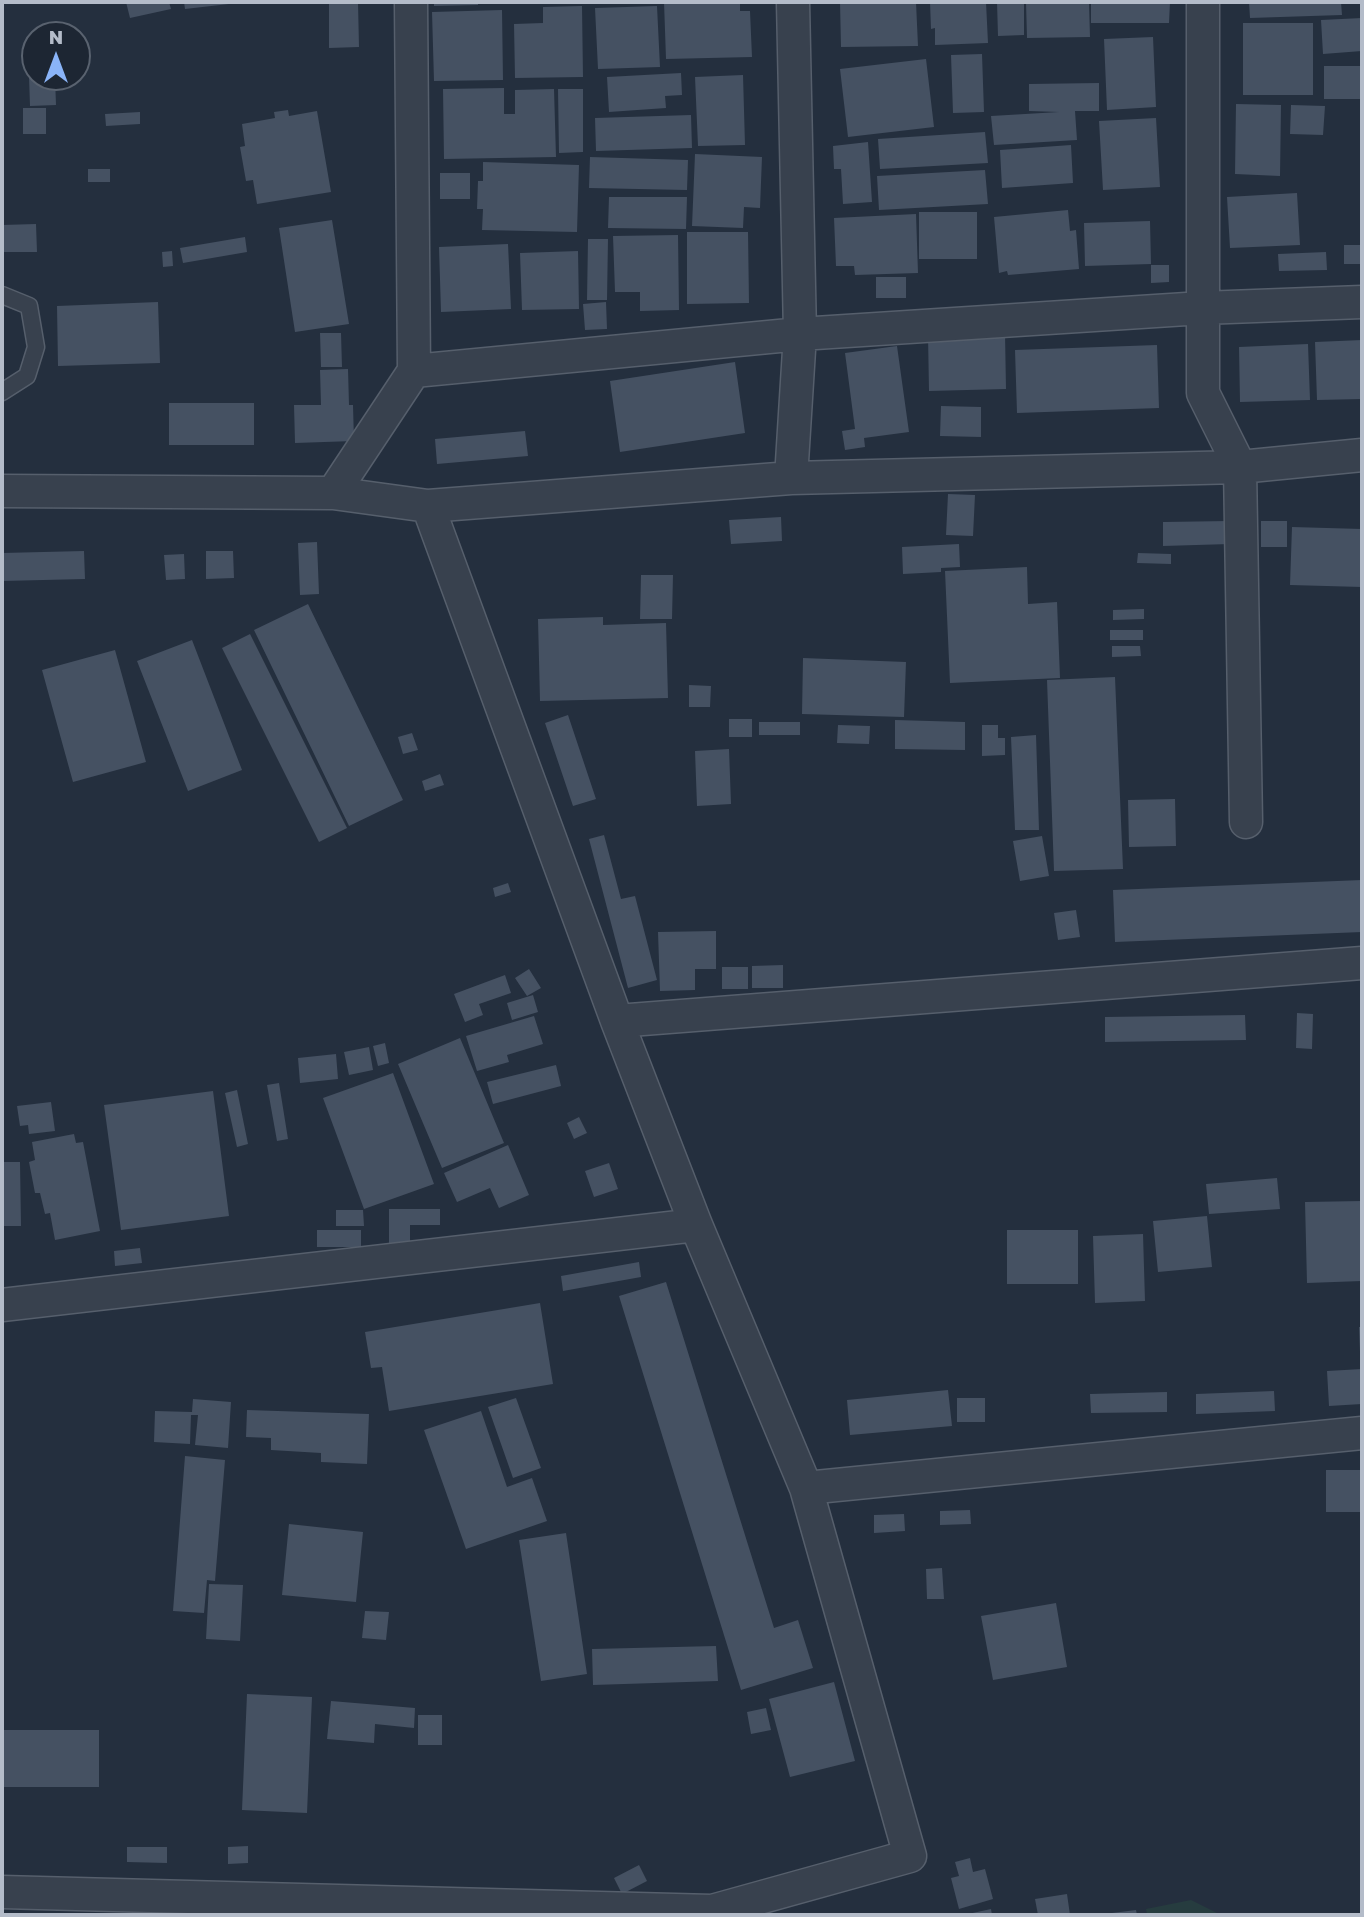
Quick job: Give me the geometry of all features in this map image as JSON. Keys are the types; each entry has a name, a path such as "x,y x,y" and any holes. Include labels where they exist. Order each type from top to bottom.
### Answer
{"street":[{"path":"333,493 414,371 411,2"},
{"path":"791,478 800,334 793,2"},
{"path":"1203,2 1203,393 1240,467 1246,822"},
{"path":"414,371 800,334 1202,308 1362,302"},
{"path":"2,491 333,493 428,506 791,478 1240,467 1362,456"},
{"path":"2,1892 712,1911 910,1856 806,1488 696,1225 617,1021 428,506"},
{"path":"617,1021 1362,963"},
{"path":"2,1306 696,1225"},
{"path":"806,1488 1362,1433"}],"lane":[{"path":"2,295 29,306 36,347 27,376 2,392"}],"green space":[{"path":"1191,1900 1221,1915 1147,1915 1146,1909"}],"building":[{"path":"126,2 169,2 171,9 130,18"},
{"path":"184,2 229,2 229,4 185,9"},
{"path":"329,2 358,2 359,47 329,48"},
{"path":"434,2 478,2 478,5 434,6"},
{"path":"664,2 740,2 740,11 750,11 752,57 666,59"},
{"path":"840,2 916,2 918,46 841,47"},
{"path":"930,2 986,2 988,43 935,45 935,28 931,29"},
{"path":"997,2 1024,2 1024,35 998,36"},
{"path":"1026,2 1089,2 1090,37 1027,38"},
{"path":"1091,2 1170,2 1169,23 1091,23"},
{"path":"1249,2 1341,2 1342,15 1250,18"},
{"path":"582,6 583,77 515,78 514,24 543,23 543,7"},
{"path":"657,6 660,67 598,69 595,8"},
{"path":"502,10 503,80 434,81 432,12"},
{"path":"1362,18 1362,51 1323,54 1321,20"},
{"path":"1243,23 1313,23 1313,95 1243,95"},
{"path":"1153,37 1156,107 1107,110 1104,39"},
{"path":"982,54 984,112 953,113 951,55"},
{"path":"926,59 934,127 848,137 840,69"},
{"path":"1324,66 1362,66 1362,99 1324,99"},
{"path":"681,73 682,95 665,96 666,108 609,112 607,77"},
{"path":"743,75 745,145 698,146 695,77"},
{"path":"1099,83 1099,111 1075,111 1077,140 994,145 991,116 1059,112 1029,111 1029,84"},
{"path":"504,88 504,114 515,114 515,90 554,89 556,157 444,159 443,89"},
{"path":"558,89 583,89 583,152 559,153"},
{"path":"30,91 56,91 56,105 30,106"},
{"path":"1236,104 1281,105 1280,176 1235,174"},
{"path":"1291,105 1325,106 1323,135 1290,134"},
{"path":"23,108 46,108 46,134 23,134"},
{"path":"288,110 289,116 317,111 331,192 257,204 253,180 246,181 240,147 245,146 242,124 275,118 274,112"},
{"path":"140,112 140,124 106,126 105,114"},
{"path":"691,115 692,148 596,151 595,118"},
{"path":"1156,118 1160,187 1103,190 1099,121"},
{"path":"985,132 988,163 880,169 878,139"},
{"path":"868,142 872,202 843,204 841,169 834,169 833,146"},
{"path":"1071,145 1073,183 1002,188 1000,150"},
{"path":"695,154 762,157 760,208 744,207 743,228 692,226"},
{"path":"590,157 688,160 687,190 589,188"},
{"path":"483,162 579,165 577,232 482,230 483,209 477,209 478,181 483,181"},
{"path":"88,169 110,169 110,182 88,182"},
{"path":"985,170 988,204 879,210 877,176"},
{"path":"440,173 470,173 470,199 440,199"},
{"path":"1297,193 1300,245 1230,248 1227,197"},
{"path":"609,197 687,197 686,229 608,228"},
{"path":"1068,210 1070,231 1076,230 1079,269 1008,275 1007,271 999,273 994,217"},
{"path":"919,212 977,212 977,259 919,259"},
{"path":"916,214 918,273 855,275 854,266 836,266 834,218"},
{"path":"332,220 349,324 295,332 279,228"},
{"path":"1150,221 1151,264 1085,266 1084,223"},
{"path":"36,224 37,252 2,252 2,225"},
{"path":"687,232 748,232 749,303 687,304"},
{"path":"678,235 679,310 640,311 640,292 615,292 613,236"},
{"path":"245,237 247,252 183,263 180,248"},
{"path":"588,239 608,239 607,300 587,300"},
{"path":"508,244 511,309 441,312 439,247"},
{"path":"1344,245 1362,245 1362,264 1344,264"},
{"path":"172,251 173,266 163,267 162,252"},
{"path":"578,251 579,309 522,310 520,253"},
{"path":"1326,252 1327,270 1279,271 1278,254"},
{"path":"1151,265 1169,265 1169,282 1151,283"},
{"path":"876,277 906,277 906,298 876,298"},
{"path":"158,302 160,363 58,366 57,306"},
{"path":"606,302 607,329 585,330 583,304"},
{"path":"320,333 341,333 342,367 321,367"},
{"path":"1005,333 1006,389 929,391 928,335"},
{"path":"1362,340 1362,399 1317,400 1315,342"},
{"path":"1308,344 1310,400 1240,402 1239,347"},
{"path":"1157,345 1159,408 1017,413 1015,350"},
{"path":"897,346 909,432 864,438 865,447 845,450 842,431 855,429 845,353"},
{"path":"735,362 745,433 620,452 610,381"},
{"path":"348,369 354,441 295,443 294,405 321,405 320,370"},
{"path":"169,403 254,403 254,445 169,445"},
{"path":"941,406 981,407 981,437 940,436"},
{"path":"525,431 528,456 437,464 435,439"},
{"path":"948,494 975,495 973,536 946,535"},
{"path":"781,517 782,541 731,544 729,520"},
{"path":"1229,521 1230,544 1163,546 1163,522"},
{"path":"1261,521 1287,521 1287,547 1261,547"},
{"path":"1292,527 1362,529 1362,587 1290,585"},
{"path":"317,542 319,594 300,595 298,543"},
{"path":"959,544 960,567 941,568 941,572 903,574 902,547"},
{"path":"84,551 85,579 2,581 2,553"},
{"path":"206,551 233,551 234,578 206,579"},
{"path":"1138,553 1171,554 1171,564 1137,563"},
{"path":"184,554 185,579 166,580 164,555"},
{"path":"1027,567 1028,604 1057,602 1060,678 950,683 945,571"},
{"path":"641,575 673,575 672,619 640,619"},
{"path":"308,604 403,800 349,826 254,630"},
{"path":"1144,609 1144,619 1113,620 1113,610"},
{"path":"603,617 603,625 666,623 668,698 540,701 538,619"},
{"path":"1110,630 1143,630 1143,640 1110,640"},
{"path":"250,634 347,828 319,842 222,648"},
{"path":"192,640 242,770 188,791 137,661"},
{"path":"1112,646 1140,646 1141,656 1112,657"},
{"path":"115,650 146,762 73,782 42,670"},
{"path":"803,658 906,662 904,717 802,714"},
{"path":"1115,677 1123,869 1054,871 1047,680"},
{"path":"689,685 711,686 710,707 689,707"},
{"path":"568,715 596,799 573,806 545,723"},
{"path":"729,719 752,719 752,737 729,737"},
{"path":"895,720 965,722 965,750 895,749"},
{"path":"759,722 800,722 800,735 759,735"},
{"path":"838,725 870,726 869,744 837,743"},
{"path":"982,725 998,725 998,738 1005,738 1005,755 982,756"},
{"path":"412,733 418,750 403,754 398,737"},
{"path":"1036,735 1039,830 1015,830 1011,737"},
{"path":"729,749 731,804 697,806 695,751"},
{"path":"440,774 444,785 425,791 422,781"},
{"path":"1175,799 1176,846 1129,847 1128,800"},
{"path":"604,835 621,899 635,896 657,980 628,988 589,839"},
{"path":"1042,836 1049,876 1020,881 1013,841"},
{"path":"1362,880 1362,932 1115,942 1113,890"},
{"path":"508,883 511,892 495,897 493,888"},
{"path":"1076,910 1080,937 1058,940 1054,913"},
{"path":"716,931 716,969 695,969 695,990 660,991 658,932"},
{"path":"783,965 783,988 752,988 752,966"},
{"path":"722,967 748,967 748,989 722,989"},
{"path":"529,969 541,988 527,996 515,978"},
{"path":"505,975 511,993 479,1004 483,1015 465,1022 454,994"},
{"path":"533,995 538,1012 512,1020 507,1003"},
{"path":"1297,1013 1313,1014 1312,1049 1296,1048"},
{"path":"1245,1015 1246,1040 1105,1042 1105,1017"},
{"path":"534,1016 543,1044 507,1055 509,1062 477,1071 466,1036"},
{"path":"460,1038 504,1143 442,1168 398,1064"},
{"path":"385,1043 389,1063 378,1066 373,1046"},
{"path":"369,1047 373,1070 349,1075 344,1052"},
{"path":"336,1054 338,1079 300,1083 298,1058"},
{"path":"556,1065 561,1086 493,1104 487,1082"},
{"path":"393,1073 434,1184 364,1209 323,1098"},
{"path":"279,1083 288,1139 277,1141 267,1085"},
{"path":"237,1090 248,1144 237,1147 225,1093"},
{"path":"213,1091 229,1216 121,1230 104,1105"},
{"path":"51,1102 55,1131 29,1134 28,1125 20,1126 17,1106"},
{"path":"579,1117 587,1133 574,1139 567,1123"},
{"path":"74,1134 76,1143 83,1142 100,1231 55,1240 50,1213 45,1214 40,1193 35,1193 29,1162 35,1160 32,1142"},
{"path":"508,1145 529,1195 499,1208 490,1188 457,1202 444,1173"},
{"path":"2,1162 20,1162 21,1226 2,1226"},
{"path":"609,1163 618,1189 594,1197 585,1171"},
{"path":"1277,1178 1280,1209 1209,1214 1206,1184"},
{"path":"1362,1201 1362,1281 1307,1283 1305,1202"},
{"path":"389,1209 440,1209 440,1225 410,1225 410,1244 389,1244"},
{"path":"336,1210 363,1210 364,1226 336,1226"},
{"path":"1207,1216 1212,1267 1158,1272 1153,1221"},
{"path":"317,1230 361,1230 361,1247 317,1247"},
{"path":"1007,1230 1078,1230 1078,1284 1007,1284"},
{"path":"1143,1234 1145,1301 1095,1303 1093,1236"},
{"path":"140,1248 142,1263 115,1266 114,1251"},
{"path":"639,1262 641,1277 563,1291 561,1276"},
{"path":"666,1282 774,1628 798,1620 813,1668 741,1690 619,1296"},
{"path":"540,1303 553,1384 389,1411 382,1367 371,1368 365,1332"},
{"path":"1359,1327 1362,1327 1362,1352 1360,1352"},
{"path":"1362,1369 1362,1404 1329,1406 1327,1371"},
{"path":"948,1390 952,1426 850,1435 847,1400"},
{"path":"1274,1391 1275,1411 1196,1414 1196,1394"},
{"path":"1167,1392 1167,1412 1091,1413 1090,1394"},
{"path":"516,1398 541,1468 513,1478 488,1407"},
{"path":"957,1398 985,1398 985,1422 957,1422"},
{"path":"193,1399 231,1402 228,1448 195,1445 198,1415 191,1415 190,1444 154,1442 155,1411 192,1412"},
{"path":"247,1410 369,1414 367,1464 321,1462 321,1453 271,1450 271,1438 246,1437"},
{"path":"481,1411 507,1487 532,1478 547,1521 466,1549 424,1430"},
{"path":"185,1456 225,1460 215,1581 207,1580 204,1613 173,1611"},
{"path":"1326,1470 1362,1470 1362,1512 1326,1512"},
{"path":"970,1510 971,1524 940,1525 940,1511"},
{"path":"904,1514 905,1531 874,1533 874,1515"},
{"path":"289,1524 363,1532 356,1602 282,1595"},
{"path":"566,1533 587,1674 541,1681 519,1540"},
{"path":"942,1568 944,1599 927,1599 926,1569"},
{"path":"209,1584 243,1585 240,1641 206,1639"},
{"path":"1056,1603 1067,1667 993,1680 981,1616"},
{"path":"365,1611 389,1612 386,1640 362,1638"},
{"path":"716,1646 718,1681 593,1685 592,1649"},
{"path":"834,1682 855,1761 790,1777 769,1699"},
{"path":"247,1694 312,1697 307,1813 242,1810"},
{"path":"331,1701 415,1708 414,1728 375,1724 374,1743 327,1739"},
{"path":"766,1708 771,1730 751,1734 747,1712"},
{"path":"418,1715 442,1715 442,1745 418,1745"},
{"path":"2,1730 99,1730 99,1787 2,1787"},
{"path":"248,1846 248,1863 228,1864 228,1847"},
{"path":"127,1847 167,1847 167,1863 127,1862"},
{"path":"970,1858 973,1872 985,1869 993,1899 959,1909 951,1878 959,1876 955,1862"},
{"path":"639,1865 647,1881 622,1894 614,1878"},
{"path":"1067,1894 1070,1915 1038,1915 1035,1899"},
{"path":"991,1909 992,1915 968,1914"},
{"path":"1136,1910 1137,1915 1104,1914"}]}
